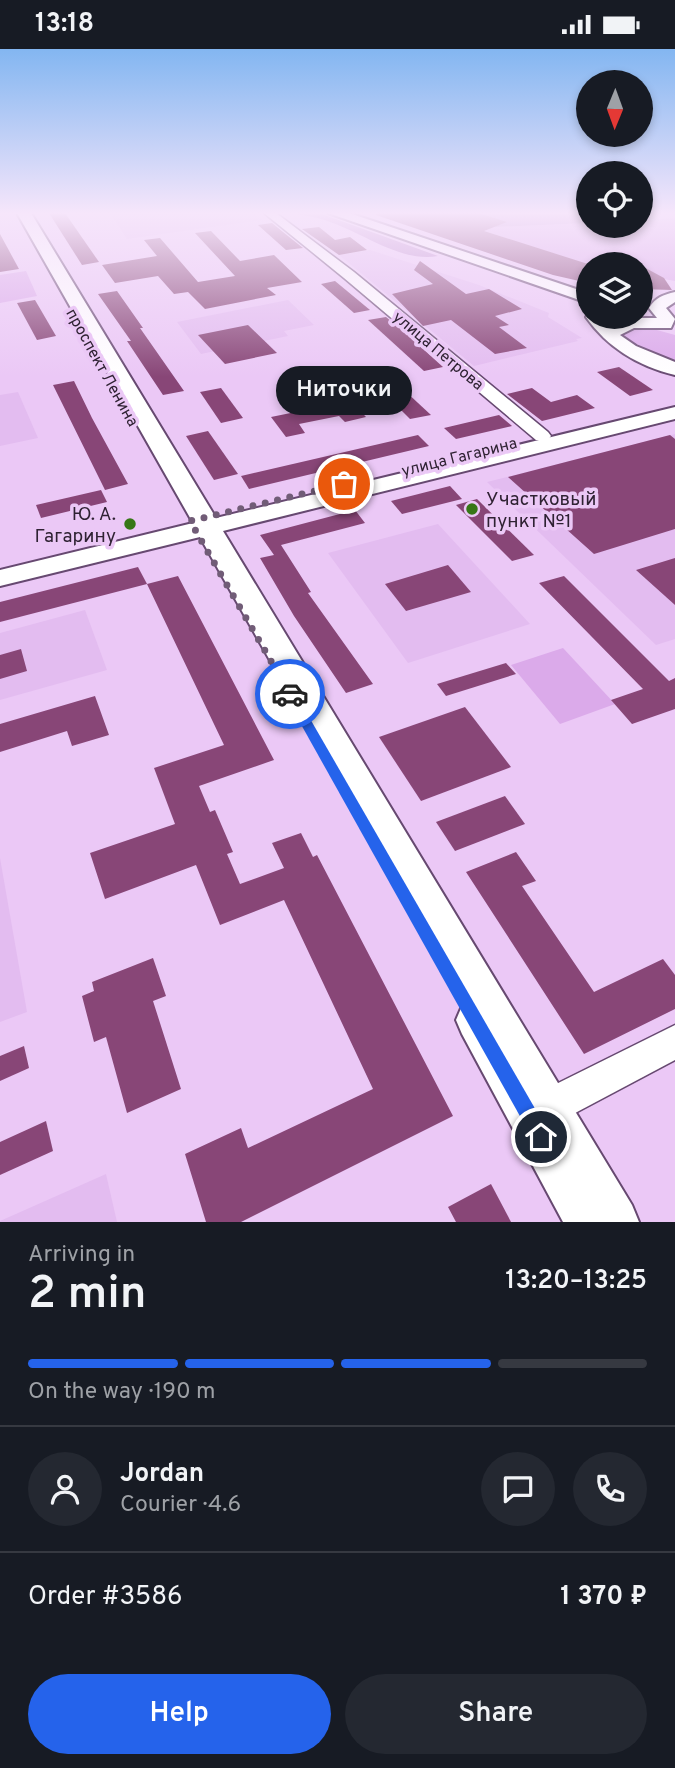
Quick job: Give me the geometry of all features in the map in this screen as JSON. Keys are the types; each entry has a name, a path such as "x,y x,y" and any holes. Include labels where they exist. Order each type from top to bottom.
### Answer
{"main road":[{"name":"проспект Ленина","path":"48,268 539,1111 615,1222"},
{"name":"проспект Ленина","path":"55,268 199,524"},
{"path":"500,268 576,293"},
{"path":"503,268 576,293"},
{"path":"653,296 675,297"},
{"path":"671,324 657,308 664,300 675,297"},
{"path":"653,318 671,324"},
{"path":"611,337 612,331 623,325 671,324"},
{"path":"605,329 624,348 675,369"},
{"name":"улица Гагарина","path":"0,578 199,524 546,439 675,403"},
{"name":"улица Гагарина","path":"546,439 675,413"},
{"name":"улица Гагарина","path":"0,567 199,524"},
{"name":"проспект Ленина","path":"539,1111 589,1222"}],"street":[{"name":"улица Петрова","path":"340,268 546,439"},
{"path":"539,1111 675,1042"}],"shaded area":[{"path":"354,268 425,268 479,285 549,313 548,317 582,338 474,366"},
{"path":"653,268 675,268 675,281 653,277"},
{"path":"26,271 37,296 0,303 0,275"},
{"path":"288,300 314,325 284,331 288,336 201,354 177,322"},
{"path":"628,329 653,329 675,335 675,367 634,350 618,335"},
{"path":"18,392 38,438 0,446 0,395"},
{"path":"675,434 675,639 656,645 487,482"},
{"path":"438,524 530,624 408,663 328,553"},
{"path":"85,610 107,670 0,700 0,633"},
{"path":"563,648 615,704 560,724 511,665"},
{"path":"0,858 27,1012 0,1022"},
{"path":"106,1174 117,1222 0,1222 0,1221"}],"building":[{"path":"0,268 19,269 0,272"},
{"path":"104,268 186,268 198,282 235,276 227,268 287,268 302,282 267,288 276,295 205,309 188,292 174,294 158,276 115,283"},
{"path":"429,268 466,294 489,289 522,309 495,316 509,325 499,327 527,348 495,354 451,320 423,326 392,294 433,284 414,270"},
{"path":"532,268 576,268 576,280 553,275"},
{"path":"653,272 664,278 672,290 653,289"},
{"path":"335,281 370,310 354,313 321,284"},
{"path":"117,291 184,391 163,395 127,341 131,341 98,294"},
{"path":"35,300 56,336 37,340 17,303"},
{"path":"386,317 443,367 424,371 368,320"},
{"path":"248,325 277,353 225,364 198,335"},
{"path":"619,367 653,390 630,396 597,372"},
{"path":"74,381 128,484 105,490 53,385"},
{"path":"368,385 378,396 351,401 366,417 345,422 339,416 299,424 305,433 286,437 271,417 330,405 320,395"},
{"path":"221,388 243,418 221,423 200,392"},
{"path":"532,388 551,402 577,395 595,408 542,421 507,394"},
{"path":"404,390 431,415 410,419 385,394"},
{"path":"499,415 512,426 456,439 444,428"},
{"path":"208,431 238,474 214,480 186,436"},
{"path":"418,435 429,446 249,489 241,476"},
{"path":"670,435 675,439 675,529 594,554 508,477"},
{"path":"450,486 462,499 402,514 391,501"},
{"path":"101,490 107,502 41,518 36,505"},
{"path":"477,499 534,555 512,561 456,505"},
{"path":"355,510 365,523 281,545 311,592 308,593 373,684 346,693 294,616 260,558 274,555 260,535"},
{"path":"675,558 675,605 636,570"},
{"path":"448,565 471,592 406,611 385,584"},
{"path":"138,567 147,584 0,622 0,602"},
{"path":"178,576 274,760 199,786 210,812 215,810 233,852 227,854 240,884 284,868 272,843 301,833 313,857 317,855 453,1116 241,1222 206,1222 185,1154 241,1128 248,1148 373,1089 284,900 220,925 196,865 105,899 90,853 175,824 154,768 224,745 147,584"},
{"path":"564,576 669,681 675,678 675,709 632,724 611,700 643,689 539,583"},
{"path":"21,649 27,671 0,679 0,655"},
{"path":"506,663 516,674 446,696 437,684"},
{"path":"95,696 109,735 72,746 67,731 0,752 0,724"},
{"path":"465,707 511,767 421,801 379,737"},
{"path":"505,796 525,824 455,851 436,822"},
{"path":"516,852 536,881 522,886 594,992 663,959 675,975 675,1009 584,1054 466,872"},
{"path":"153,958 166,996 153,1001 181,1089 127,1113 106,1037 94,1042 82,996 94,991 92,982"},
{"path":"24,1046 29,1068 0,1081 0,1056"},
{"path":"46,1121 53,1151 0,1175 0,1142"},
{"path":"491,1184 511,1222 456,1222 448,1207"}],"way so far":[{"path":"290,694 190,521 344,484"}],"place":[{"name":"Ниточки","path":"344,484"},
{"name":"Участковый пункт №1","path":"472,509"},
{"name":"Ю. А. Гагарину","path":"130,524"}],"route":[{"path":"290,694 541,1137"}]}
